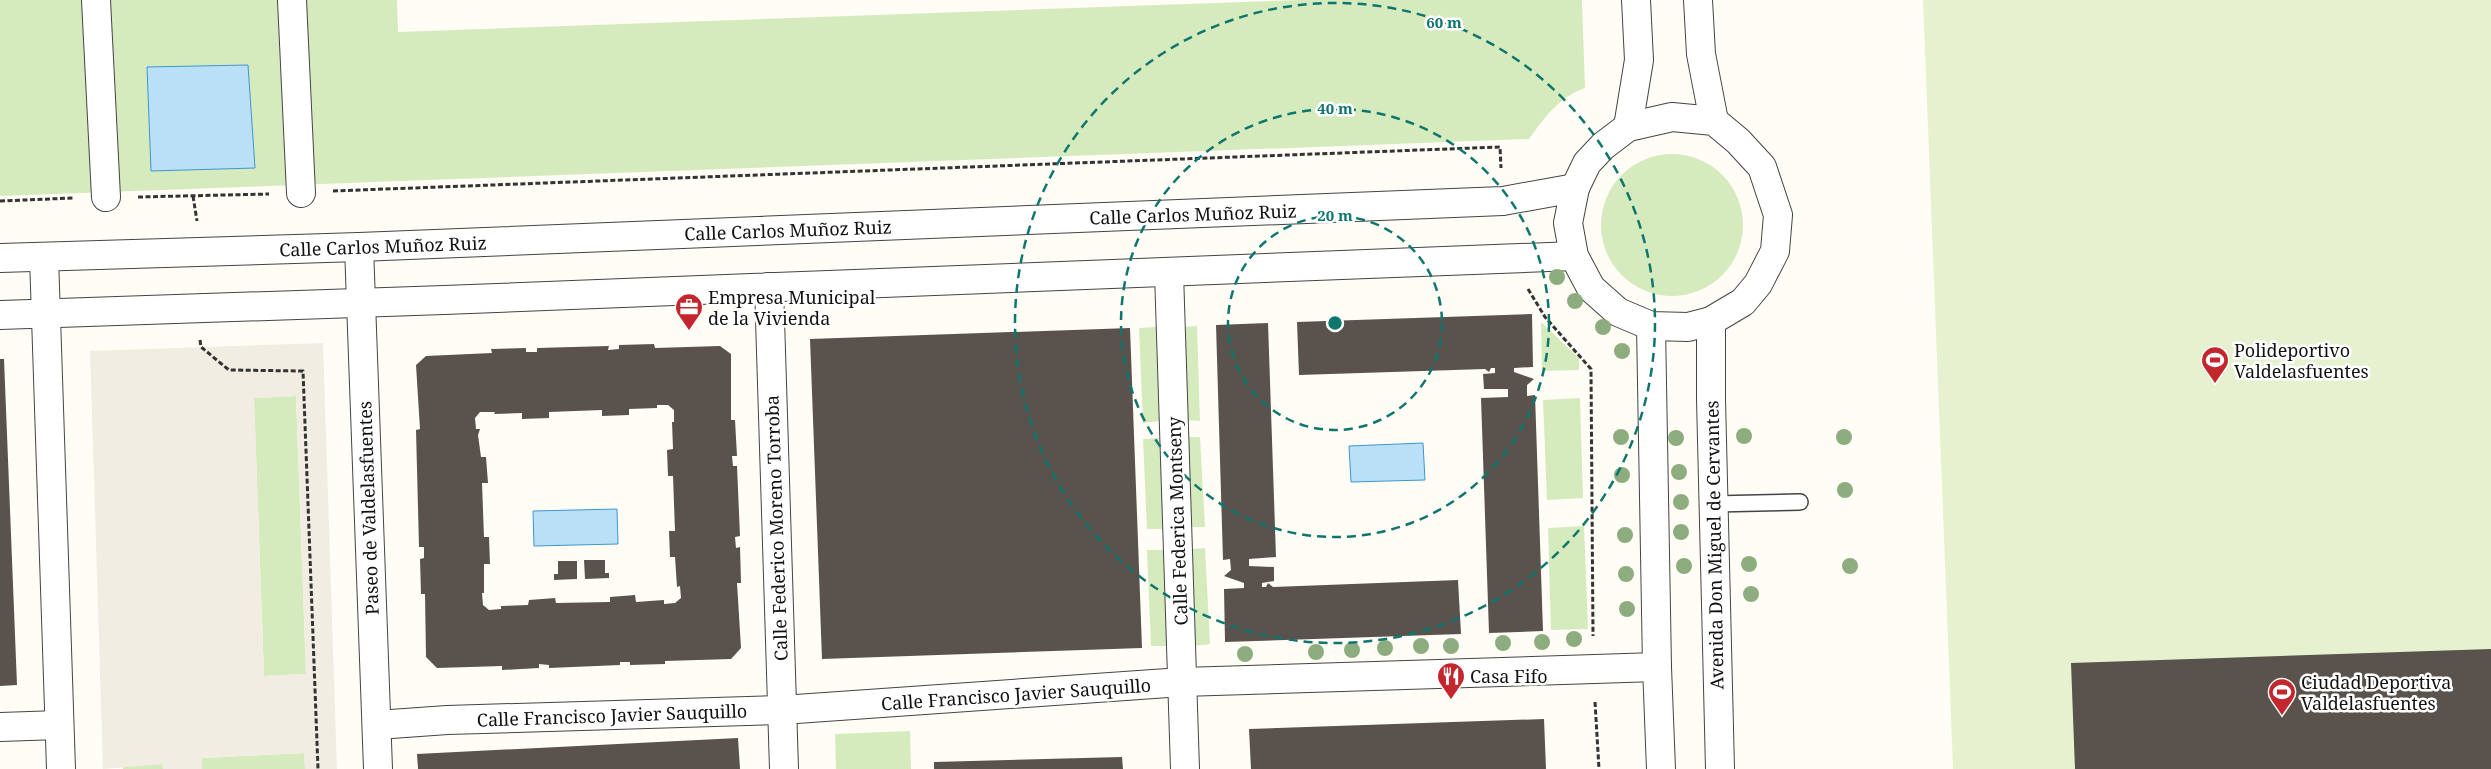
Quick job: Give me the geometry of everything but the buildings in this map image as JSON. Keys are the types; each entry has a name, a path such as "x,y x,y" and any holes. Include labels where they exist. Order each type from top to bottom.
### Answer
{"street":[{"path":"96,0 106,197"},
{"path":"292,0 300,193"},
{"path":"1628,127 1639,60 1636,0"},
{"path":"1698,0 1701,54 1714,122"},
{"path":"1672,117 1714,122 1738,141 1762,167 1778,215 1775,251 1758,284 1743,302 1711,320 1688,327 1651,326 1618,312 1591,288 1574,256 1568,224 1575,188 1588,163 1603,146 1628,127 1672,117"},
{"name":"Calle Carlos Muñoz Ruiz","path":"0,258 359,247 1503,201 1575,188"},
{"name":"Paseo de Valdelasfuentes","path":"359,247 378,769"},
{"path":"0,315 438,301 1512,260 1574,256"},
{"path":"44,257 61,769"},
{"name":"Calle Federica Montseny","path":"1169,273 1186,769"},
{"name":"Calle Federico Moreno Torroba","path":"769,287 784,769"},
{"name":"Avenida Don Miguel de Cervantes","path":"1711,320 1713,504 1720,769"},
{"path":"1651,326 1657,667 1661,769"},
{"name":"Calle Francisco Javier Sauquillo","path":"377,725 457,720 782,710 1182,682 1657,667"},
{"path":"0,727 59,725"}],"lane":[{"path":"1713,504 1800,502"}],"path":[{"path":"0,201 300,193 1500,147 1503,201"},
{"path":"1512,260 1545,317 1590,369 1594,669 1599,769"},
{"path":"229,370 303,371 318,769"}],"green space":[{"path":"0,0 397,0 398,32 1301,0 1582,0 1585,88 1560,102 1547,115 1529,139 0,196"},
{"name":"Polideportivo Valdelasfuentes","path":"1923,0 2491,0 2491,769 1953,769"},
{"path":"1672,154 1686,155 1699,160 1711,166 1722,175 1731,186 1737,198 1742,211 1742,239 1737,252 1731,264 1722,275 1711,284 1699,290 1686,295 1672,296 1658,295 1645,290 1633,284 1622,275 1613,264 1607,252 1602,239 1601,225 1602,211 1607,198 1613,186 1622,175 1633,166 1645,160 1658,155"},
{"path":"1541,322 1579,358 1579,370 1542,371"},
{"path":"1197,326 1200,421 1186,420 1183,327"},
{"path":"1156,327 1159,421 1143,423 1139,328"},
{"path":"296,396 306,674 264,676 254,398"},
{"path":"1580,398 1583,498 1547,500 1543,400"},
{"path":"1187,437 1200,437 1205,527 1190,527"},
{"path":"1159,438 1164,529 1147,529 1143,439"},
{"path":"1584,526 1588,629 1551,630 1548,528"},
{"path":"1205,548 1210,644 1194,646 1191,549"},
{"path":"1147,550 1164,550 1168,646 1151,646"},
{"path":"910,731 911,769 836,769 835,734"},
{"path":"304,753 305,769 202,769 202,758"},
{"path":"163,764 163,769 123,769 123,766"}],"shaded area":[{"path":"323,343 337,769 305,769 304,753 202,758 202,769 163,769 162,764 103,769 90,351","holes":["296,396 306,674 264,676 254,398"]}],"water":[{"path":"248,65 255,168 151,171 147,67"},
{"path":"1423,443 1425,480 1351,482 1349,446"},
{"path":"617,509 618,544 534,546 533,511"}],"place":[{"name":"Empresa Municipal de la Vivienda","path":"689,331"},
{"name":"Polideportivo Valdelasfuentes","path":"2215,384"},
{"name":"Casa Fifo","path":"1451,700"},
{"name":"Ciudad Deportiva Valdelasfuentes","path":"2282,716"}]}
